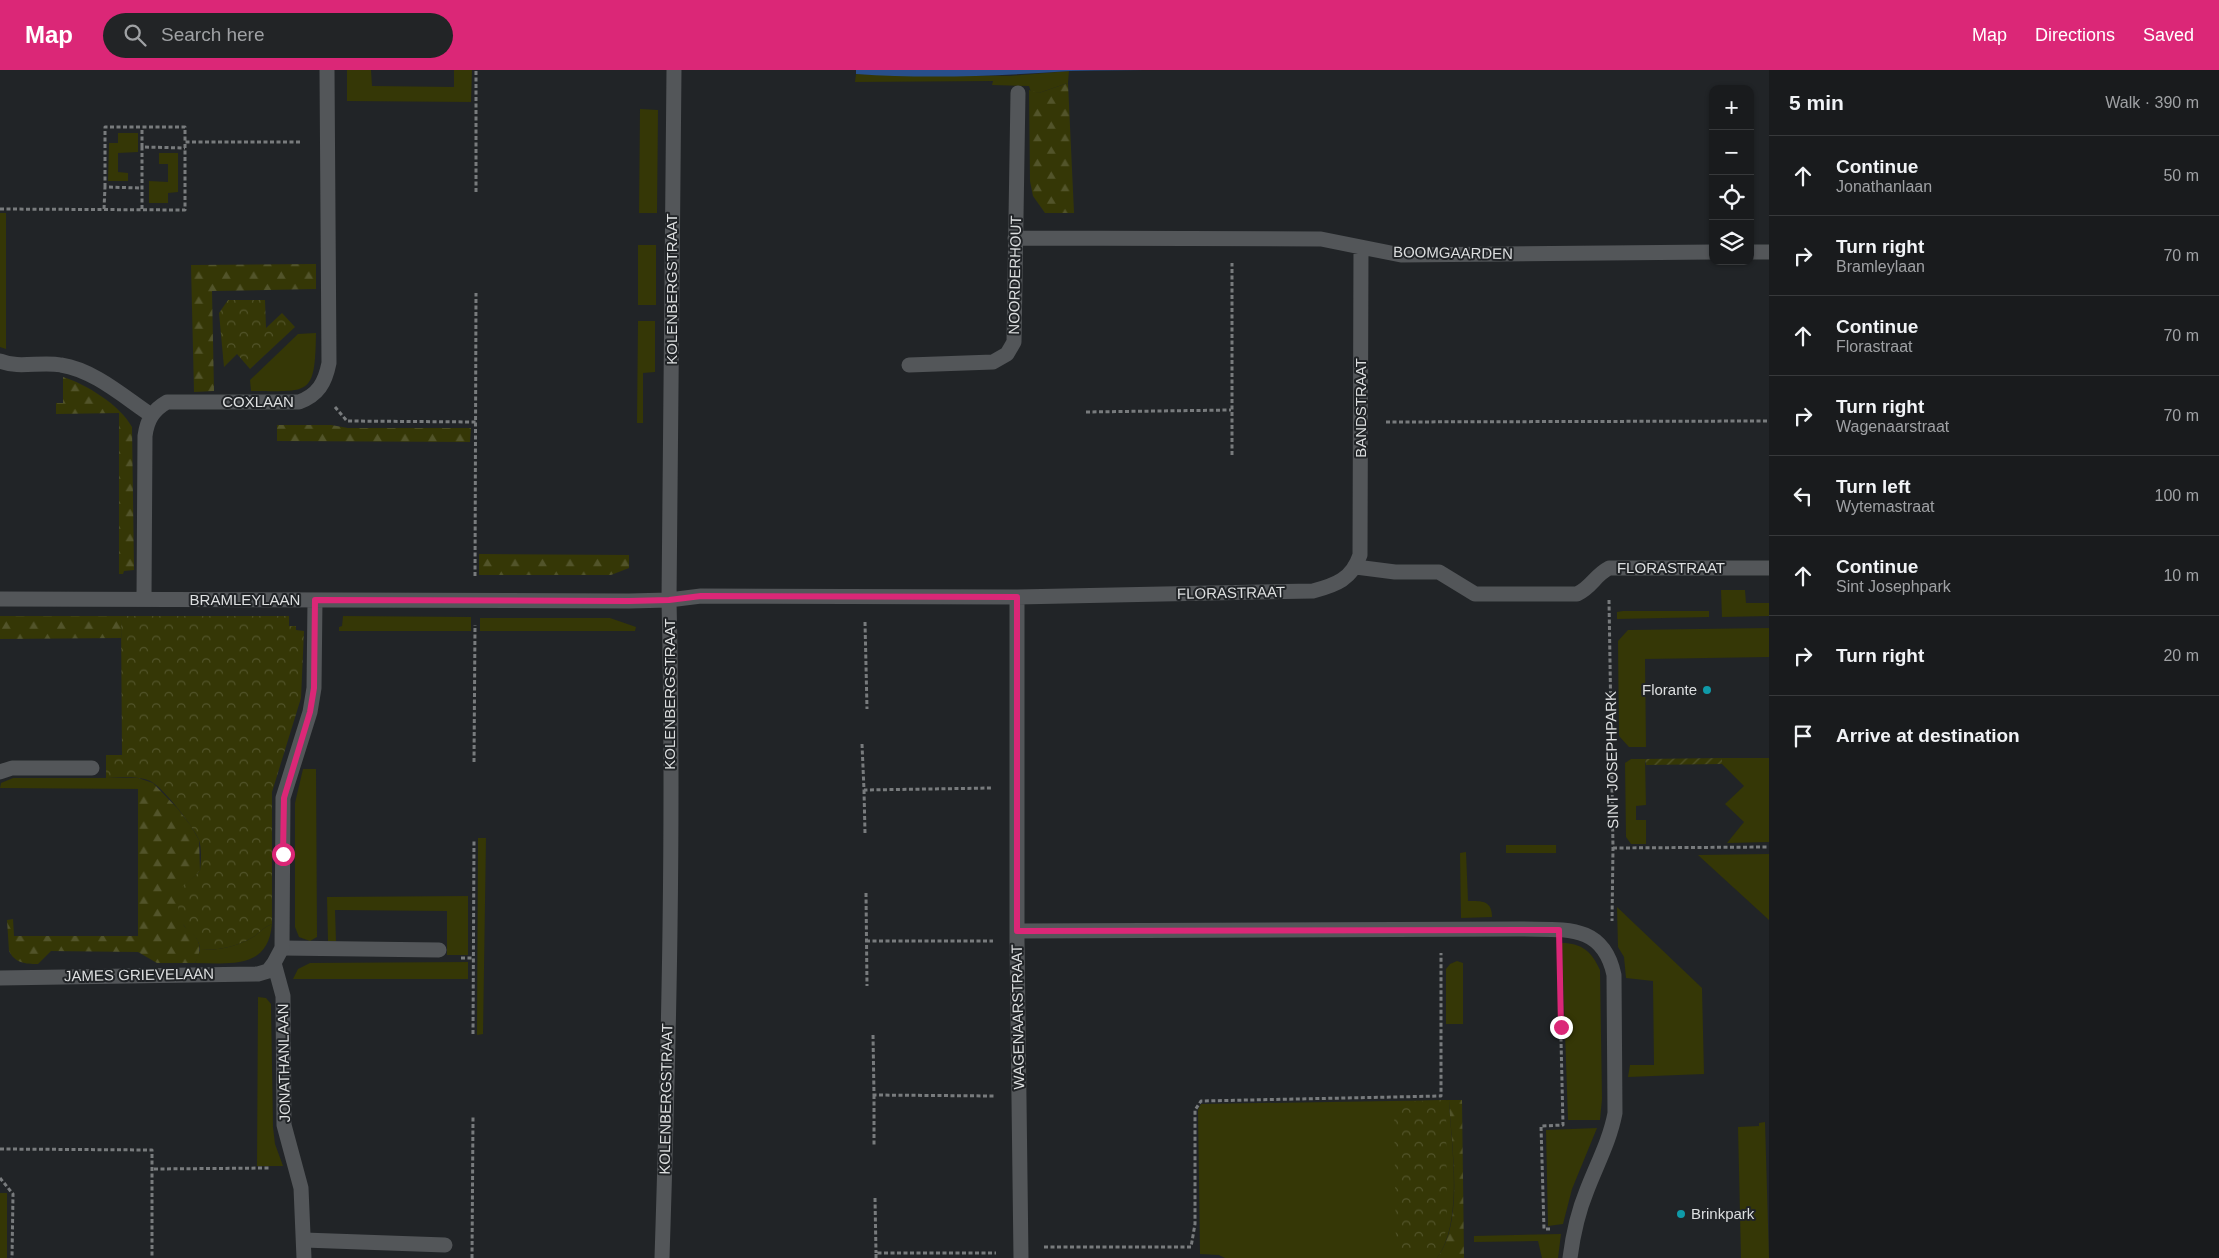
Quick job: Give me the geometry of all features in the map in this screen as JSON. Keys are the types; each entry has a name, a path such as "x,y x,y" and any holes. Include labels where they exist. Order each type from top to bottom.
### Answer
{"street":[{"path":"318,390 326,378 329,363 327,70"},
{"name":"KOLENBERGSTRAAT","path":"662,1258 666,1117 671,686 669,600 674,70"},
{"name":"NOORDERHOUT","path":"909,365 993,362 1007,354 1014,342 1018,93"},
{"name":"BOOMGAARDEN","path":"1015,238 1232,237 1321,239 1401,255 1709,252"},
{"name":"BANDSTRAAT","path":"1356,567 1360,555 1362,248"},
{"path":"1754,252 1769,252"},
{"path":"0,361 8,365 60,364 79,369 151,415 146,426 145,436 144,599"},
{"name":"COXLAAN","path":"151,415 157,408 168,402 299,402 311,398 318,390"},
{"name":"FLORASTRAAT","path":"669,600 701,596 1017,597 1313,591 1334,585 1349,576 1356,567 1395,572 1439,572 1475,594 1577,594 1590,588 1600,573 1609,568 1769,568"},
{"name":"WAGENAARSTRAAT","path":"1017,597 1017,936 1021,1253"},
{"name":"BRAMLEYLAAN","path":"0,599 669,600"},
{"path":"274,963 282,948 284,798 310,712 314,688 315,600"},
{"path":"0,772 12,768 92,768"},
{"path":"1017,936 1522,929 1577,930 1592,939 1603,949 1610,959 1614,975 1615,1113 1612,1129 1586,1192 1574,1229 1570,1258"},
{"path":"282,948 439,950"},
{"name":"JAMES GRIEVELAAN","path":"0,978 258,974 268,971 274,963"},
{"name":"JONATHANLAAN","path":"274,963 283,996 284,1125 294,1168 301,1188 304,1258"},
{"path":"304,1240 445,1245"}],"path":[{"path":"476,70 476,192"},
{"path":"0,209 185,210 185,127 105,127 104,209"},
{"path":"142,128 142,209"},
{"path":"185,142 328,142"},
{"path":"142,148 185,148"},
{"path":"104,187 142,188"},
{"path":"1232,237 1232,455"},
{"path":"474,762 476,293"},
{"path":"318,390 347,421 476,422"},
{"path":"1086,412 1231,410"},
{"path":"1360,422 1769,421"},
{"name":"SINT JOSEPHPARK","path":"1603,949 1612,937 1614,848 1609,568"},
{"path":"864,596 867,709"},
{"path":"862,744 865,833"},
{"path":"864,790 1017,788"},
{"path":"473,1034 474,841"},
{"path":"1614,848 1769,847"},
{"path":"866,893 867,986"},
{"path":"875,1198 876,1256 1191,1247 1195,1224 1194,1110 1201,1101 1440,1096 1441,930"},
{"path":"1559,930 1563,1125 1541,1126 1544,1229 1574,1229"},
{"path":"866,941 1017,936"},
{"path":"873,1034 874,1146"},
{"path":"874,1095 1019,1096"},
{"path":"472,1258 473,1117"},
{"path":"0,1149 152,1150 154,1169 152,1258"},
{"path":"154,1169 294,1168"},
{"path":"0,1178 13,1194 12,1258"}],"green space":[{"path":"347,70 371,70 372,86 454,87 454,70 472,70 471,102 347,101"},
{"path":"1069,71 1068,83 1039,93 1031,92 1029,86 992,85 993,81 855,82 856,74 1010,76"},
{"path":"1068,83 1074,213 1045,213 1033,196 1030,181 1029,90 1039,93"},
{"path":"640,109 658,110 657,213 639,213"},
{"path":"118,133 138,133 138,152 118,153 118,172 128,173 128,181 108,181 109,143 118,143"},
{"path":"159,153 178,153 178,192 168,193 168,203 149,203 149,181 168,182 168,164 159,164"},
{"path":"0,213 6,213 6,349 0,347"},
{"path":"638,245 656,245 656,305 638,305"},
{"path":"316,264 316,289 212,291 214,391 194,392 191,265"},
{"path":"228,300 265,300 266,328 282,313 295,327 250,369 237,354 224,367 219,313"},
{"path":"638,321 655,321 655,372 643,373 643,423 637,423"},
{"path":"316,333 314,369 311,379 305,386 297,390 251,391 250,380 298,334"},
{"path":"63,377 102,396 127,419 132,427 134,570 124,571 123,574 119,574 119,413 56,414 56,403 63,403"},
{"path":"277,425 331,425 348,428 471,428 470,442 277,441"},
{"path":"479,554 629,555 629,568 611,575 479,575"},
{"path":"1721,590 1745,590 1746,603 1769,603 1769,616 1722,617"},
{"path":"1623,611 1709,611 1709,617 1617,619 1617,612"},
{"path":"0,616 121,616 121,638 0,639"},
{"path":"121,616 289,616 289,626 296,626 296,630 304,631 301,698 272,792 272,924 253,937 234,946 200,950 198,940 186,928 180,917 178,891 200,871 201,859 199,840 185,818 164,792 152,782 136,778 106,778 106,755 122,755"},
{"path":"343,616 471,617 471,631 339,631 339,627 342,626"},
{"path":"480,618 610,618 636,627 635,631 480,631"},
{"path":"1769,628 1769,657 1645,659 1646,747 1629,747 1619,736 1618,641 1628,630"},
{"path":"1722,758 1769,758 1769,842 1727,843 1744,822 1725,804 1744,786 1722,764"},
{"path":"1722,758 1722,764 1646,765 1645,759"},
{"path":"1631,759 1645,759 1646,805 1636,806 1636,820 1646,820 1646,844 1631,844 1626,837 1625,763"},
{"path":"303,769 316,769 317,937 310,941 299,937 295,927 295,803"},
{"path":"13,778 138,778 138,789 0,788 1,783"},
{"path":"138,778 153,783 178,809 199,840 200,871 178,892 184,926 193,934 198,942 199,952 195,963 157,963 138,952 51,951 38,964 25,963 14,958 9,951 7,920 13,919 14,936 138,936"},
{"path":"478,838 486,838 483,1034 477,1035"},
{"path":"1506,845 1556,845 1556,853 1506,853"},
{"path":"1466,852 1468,901 1488,904 1492,911 1492,917 1461,918 1460,853"},
{"path":"1769,854 1769,920 1698,855"},
{"path":"468,896 468,955 447,955 447,911 335,910 336,941 328,941 327,897"},
{"path":"1617,907 1702,988 1704,1074 1628,1077 1630,1065 1654,1065 1653,981 1626,978 1624,957 1618,947"},
{"path":"272,924 269,939 263,950 255,957 234,963 195,963 200,950 234,946 253,937"},
{"path":"1562,943 1581,947 1594,958 1600,970 1602,1099 1600,1120 1568,1120"},
{"path":"1457,961 1463,963 1463,1024 1446,1024 1446,969 1450,964"},
{"path":"468,962 468,979 293,979 298,969 310,963"},
{"path":"258,997 266,998 271,1004 273,1127 275,1144 283,1166 257,1166"},
{"path":"1446,1100 1447,1229 1438,1248 1396,1248 1394,1102"},
{"path":"1449,1100 1454,1182 1453,1204 1451,1224 1445,1243 1437,1258 1225,1258 1219,1255 1200,1254 1198,1110 1201,1104"},
{"path":"1449,1100 1462,1100 1464,1258 1437,1258 1446,1243 1454,1204"},
{"path":"1765,1122 1769,1258 1741,1258 1738,1127 1759,1126 1759,1123"},
{"path":"1597,1128 1572,1189 1563,1224 1548,1226 1546,1130"},
{"path":"0,1193 7,1193 7,1258 0,1258"},
{"path":"1561,1234 1558,1258 1542,1258 1538,1241 1474,1242 1474,1236"}],"water":[{"path":"856,70 1107,70 936,77 856,74"}],"place":[{"name":"Florante","path":"1707,690"},
{"name":"Brinkpark","path":"1681,1214"}],"route":[{"path":"283,854 284,798 310,712 314,688 315,600 669,600 701,596 1017,597 1017,931 1559,930 1561,1027"}]}
